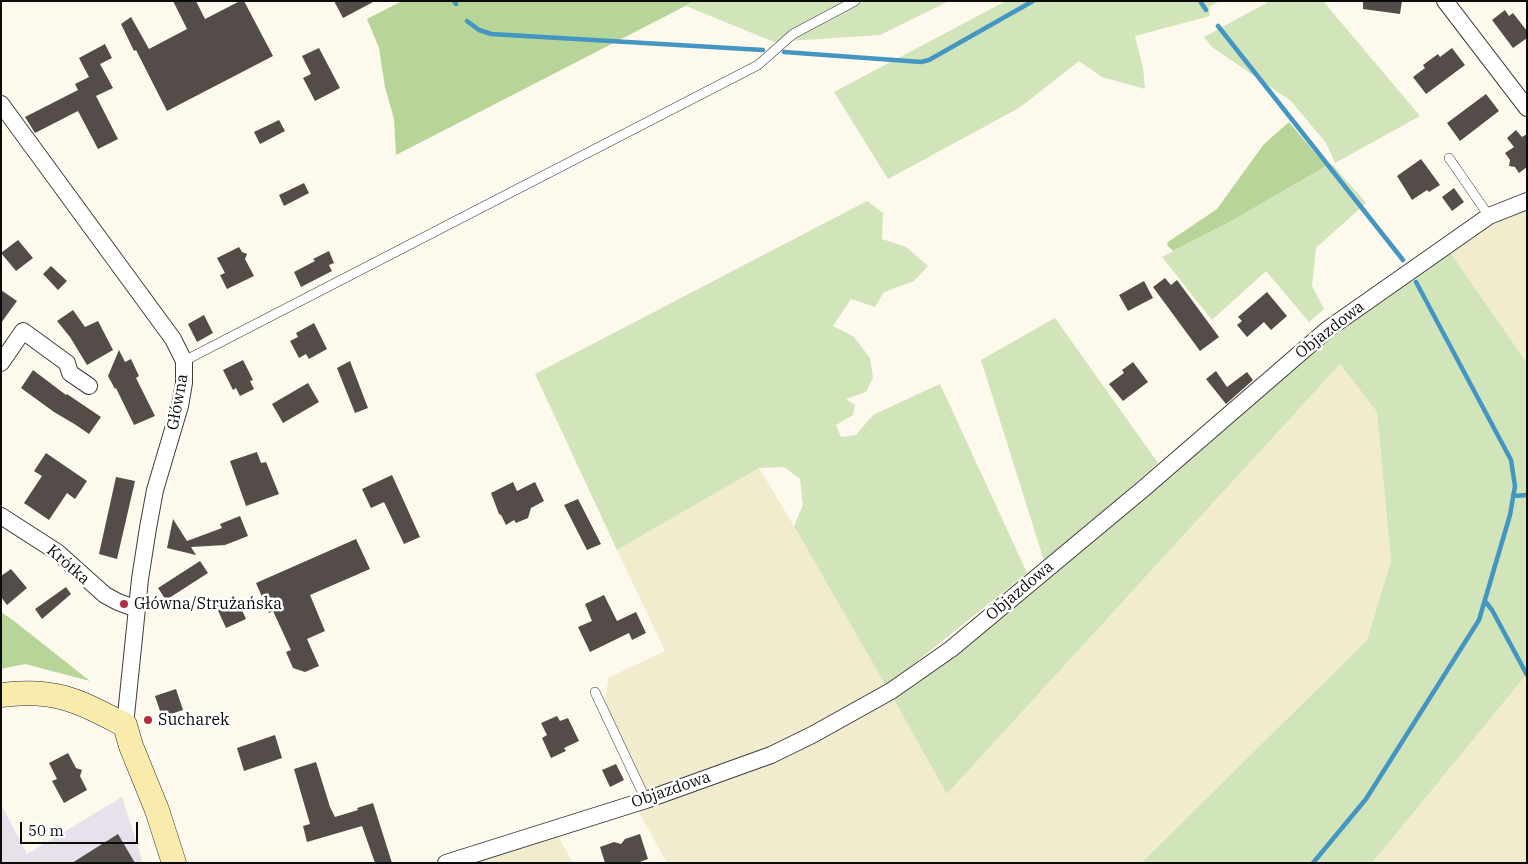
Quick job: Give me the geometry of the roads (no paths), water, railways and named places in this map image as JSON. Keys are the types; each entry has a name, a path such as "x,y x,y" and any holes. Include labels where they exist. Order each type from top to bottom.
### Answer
{"main road":[{"path":"1,695 19,693 57,695 74,700 125,725 157,810 174,863"}],"street":[{"path":"1445,1 1527,108"},
{"name":"Główna","path":"1,104 173,339 184,361 184,383 180,406 155,490 148,528 140,579 125,725"},
{"name":"Objazdowa","path":"446,863 646,800 770,755 812,735 891,691 951,648 1040,575 1143,489 1328,329 1489,216 1527,201"},
{"path":"1,363 23,331 67,363 70,373 88,386"},
{"name":"Krótka","path":"1,516 57,552 105,596 137,609"}],"lane":[{"path":"184,361 758,65 793,34 855,1"},
{"path":"1448,158 1489,216"},
{"path":"595,692 646,800"}],"waterway":[{"path":"784,52 921,62 929,60 1033,1"},
{"path":"1200,1 1206,10"},
{"path":"467,21 479,30 491,34 763,50"},
{"path":"1218,26 1403,260"},
{"path":"1313,863 1366,799 1479,620 1510,515 1515,486 1511,460 1416,282"},
{"path":"1513,496 1527,495"},
{"path":"1485,601 1492,610 1527,675"}],"place":[{"name":"Główna/Strużańska","path":"124,604"},
{"name":"Sucharek","path":"148,720"}]}
